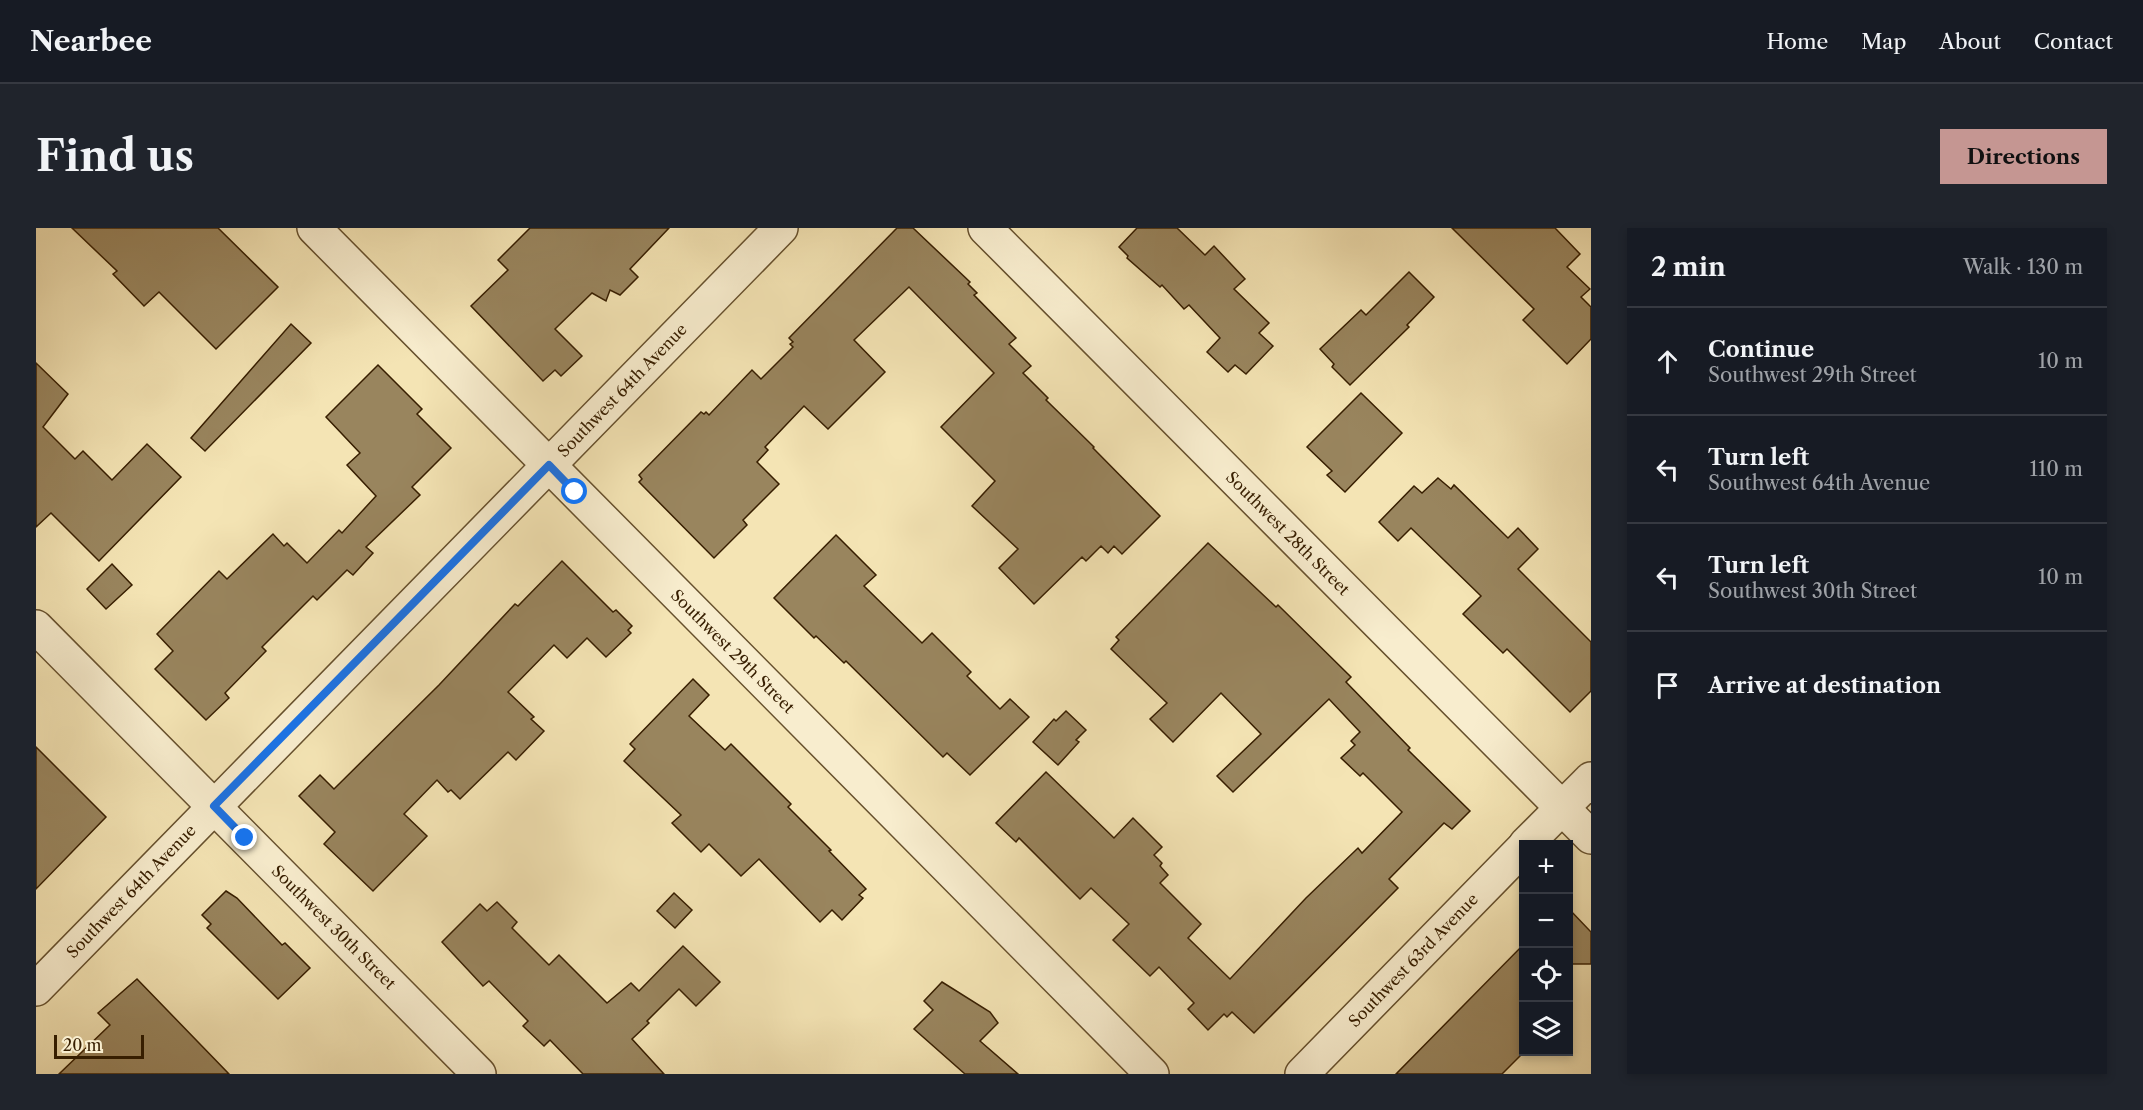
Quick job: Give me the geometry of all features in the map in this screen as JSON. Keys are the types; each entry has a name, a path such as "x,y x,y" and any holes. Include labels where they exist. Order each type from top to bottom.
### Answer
{"street":[{"name":"Southwest 29th Street","path":"314,228 1152,1074"},
{"name":"Southwest 64th Avenue","path":"36,989 781,228"},
{"name":"Southwest 28th Street","path":"985,228 1591,837"},
{"name":"Southwest 30th Street","path":"36,627 479,1074"},
{"name":"Southwest 63rd Avenue","path":"1531,840 1591,779"},
{"name":"Southwest 63rd Avenue","path":"1302,1074 1519,852"}],"building":[{"path":"72,228 218,228 278,287 216,349 159,292 144,306 113,274 117,271"},
{"path":"530,228 669,228 630,269 638,277 620,295 610,290 606,301 592,293 555,329 582,356 561,376 555,370 543,381 471,306 508,270 498,260"},
{"path":"897,228 913,228 970,282 968,284 977,293 974,295 1016,338 1009,344 1031,366 1023,373 1048,398 1046,400 1160,516 1122,554 1114,546 1108,553 1101,546 1086,561 1082,557 1034,604 999,568 1018,549 972,506 995,481 941,427 994,373 909,287 854,340 885,372 828,429 804,406 765,447 768,450 757,462 779,484 743,520 747,525 714,558 639,482 642,479 639,475 701,412 709,415 752,370 761,379 793,347 790,344 793,342 789,338"},
{"path":"1137,228 1177,228 1205,255 1214,246 1245,279 1234,289 1269,323 1259,333 1273,346 1246,374 1235,365 1228,372 1207,352 1220,338 1189,305 1184,309 1162,285 1160,287 1127,258 1128,256 1119,247"},
{"path":"1452,228 1555,228 1580,254 1567,267 1590,289 1581,297 1591,307 1591,339 1567,364 1523,320 1534,309"},
{"path":"1409,272 1434,297 1407,325 1409,327 1350,385 1332,367 1334,364 1320,349 1361,310 1366,315"},
{"path":"291,324 311,343 205,451 191,438"},
{"path":"36,363 68,394 43,427 75,459 83,451 112,480 147,444 181,477 99,561 51,513 36,527"},
{"path":"378,365 422,409 417,414 451,448 412,487 420,495 366,547 373,553 353,575 347,570 317,600 313,596 262,647 266,651 225,693 229,698 206,720 155,669 173,651 157,634 219,571 227,579 273,534 284,546 287,543 307,563 339,530 342,533 376,496 347,465 360,453 326,417"},
{"path":"1361,393 1402,433 1345,492 1327,475 1332,471 1307,447"},
{"path":"1438,478 1451,489 1454,485 1508,538 1518,528 1538,549 1518,569 1591,642 1591,691 1570,712 1507,649 1503,653 1463,614 1481,596 1411,528 1398,541 1379,522 1414,486 1422,493"},
{"path":"836,535 876,575 864,586 922,643 932,633 971,672 967,676 1000,709 1010,699 1029,717 970,775 947,753 943,757 846,661 844,663 816,636 814,638 774,598"},
{"path":"1208,543 1276,607 1278,605 1351,677 1346,682 1410,748 1408,750 1470,811 1452,829 1444,823 1389,879 1398,888 1254,1033 1232,1012 1227,1017 1224,1014 1208,1030 1188,1009 1194,1003 1159,967 1150,976 1113,940 1129,924 1091,888 1080,899 1019,838 1016,842 996,823 1046,772 1114,838 1133,818 1162,847 1154,855 1162,863 1160,866 1168,875 1160,883 1201,924 1188,938 1230,979 1306,898 1358,848 1362,853 1402,812 1363,773 1360,776 1341,758 1355,745 1351,741 1360,732 1329,699 1233,792 1217,776 1261,734 1221,693 1173,742 1150,719 1167,703 1111,649 1119,640 1116,637"},
{"path":"562,561 613,612 616,610 632,626 628,630 631,633 606,657 587,638 567,658 554,645 508,692 534,717 531,719 544,731 516,760 508,752 460,799 451,790 448,792 437,780 404,814 427,836 373,891 324,844 335,832 299,796 320,775 334,789 439,685 515,604 518,606"},
{"path":"112,564 132,585 106,609 87,589"},
{"path":"693,679 709,695 689,716 725,750 731,744 791,804 788,807 866,889 859,895 863,898 842,920 832,910 820,922 759,859 741,876 709,844 701,852 672,823 681,815 624,761 635,749 630,744"},
{"path":"1066,711 1086,730 1076,740 1079,742 1058,765 1033,742 1054,719 1056,721"},
{"path":"36,747 106,817 36,889"},
{"path":"226,891 237,898 282,945 285,943 310,968 278,999 207,928 211,924 202,915"},
{"path":"674,893 692,910 675,928 657,911"},
{"path":"497,902 517,922 512,928 549,965 559,955 607,1003 631,983 639,991 683,946 720,982 696,1006 679,989 632,1039 664,1074 583,1074 550,1040 544,1046 523,1026 528,1021 489,981 483,986 442,942 480,904 487,911"},
{"path":"1573,913 1591,932 1591,964 1573,964"},
{"path":"1519,949 1520,1056 1502,1074 1396,1074"},
{"path":"137,979 229,1074 59,1074 110,1025 98,1013"},
{"path":"942,982 990,1012 998,1023 980,1041 1018,1074 965,1074 914,1029 933,1010 924,1001"}],"route":[{"path":"245,838 214,806 549,465 575,492"}]}
